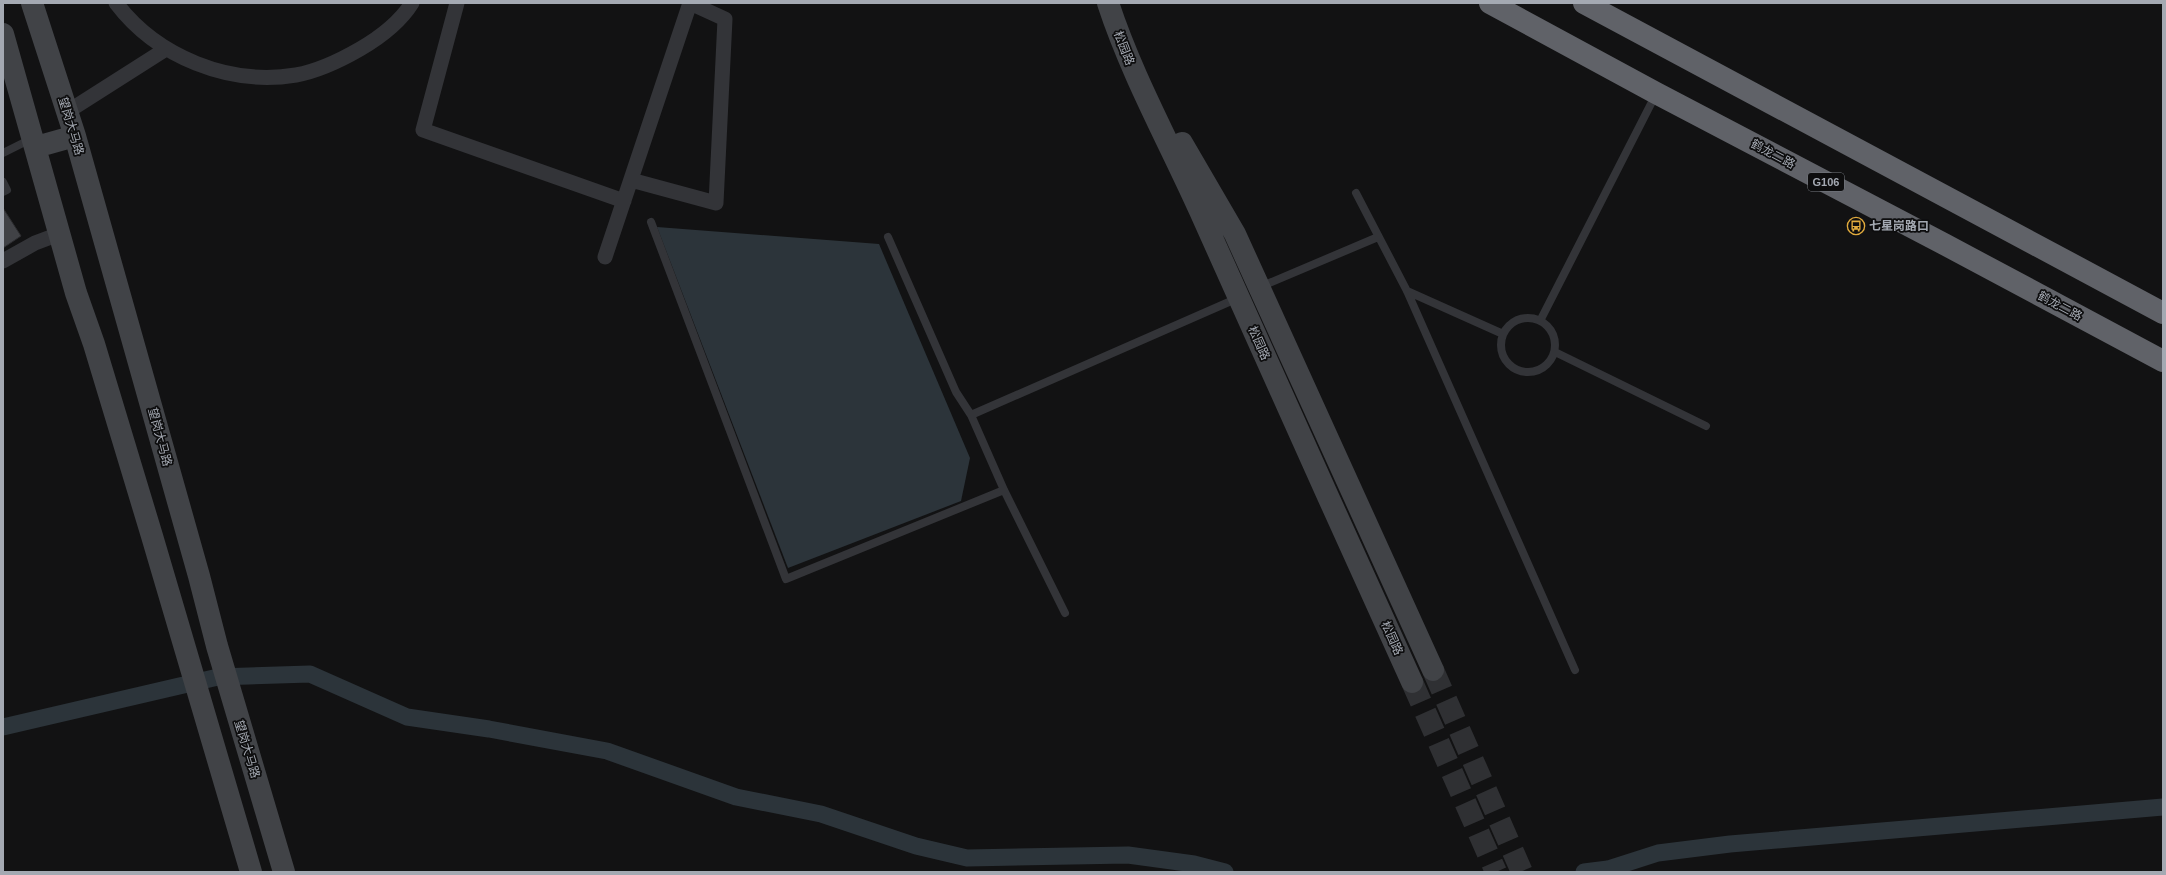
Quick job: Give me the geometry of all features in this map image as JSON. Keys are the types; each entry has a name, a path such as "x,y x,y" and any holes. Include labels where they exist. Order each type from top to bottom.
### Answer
{"highway":[{"name":"鹤龙二路","path":"1490,3 1656,93 2163,361"},
{"path":"1584,3 2163,313"}],"street":[{"name":"望岗大马路","path":"32,3 75,136 199,576 216,646 284,872"},
{"path":"116,3 145,33 166,49 190,62 216,70 243,75 296,75 347,57 371,43 390,27 412,3"},
{"path":"457,3 423,130 624,200"},
{"path":"605,257 690,3 725,19 716,203 631,180"},
{"name":"松园路","path":"1108,3 1132,70 1195,201 1412,682"},
{"name":"松园路","path":"1121,3 1131,34 1153,87 1235,234 1433,670"},
{"path":"3,34 34,142 58,234 152,536 251,872"},
{"path":"67,112 166,49"},
{"path":"34,142 75,136"},
{"path":"3,261 35,243 58,234"}],"lane":[{"path":"1540,321 1656,93"},
{"path":"3,153 34,142"},
{"path":"3,182 7,190 3,192"},
{"path":"1356,193 1407,291 1575,670"},
{"path":"651,222 786,579 1004,490"},
{"path":"1260,287 1378,236"},
{"path":"888,237 956,392 971,414 1004,490 1065,613"},
{"path":"1407,291 1503,334"},
{"path":"971,414 1238,297"},
{"path":"1532,318 1540,321 1548,326 1553,334 1556,343 1555,352 1551,361 1544,368 1536,372 1527,373 1518,371 1505,359 1501,351 1503,334 1515,321 1532,318"},
{"path":"1555,352 1706,426"}],"shaded area":[{"path":"657,227 879,244 970,458 961,501 788,568"}],"building":[{"path":"3,208 21,236 3,248"}],"waterway":[{"path":"3,727 218,677 310,674 407,717 489,729 607,751 736,797 821,814 916,846 967,858 1128,855 1194,864 1225,872"},
{"path":"1584,872 1608,869 1658,853 1730,844 2163,807"}],"tunnel":[{"path":"1433,670 1522,872"},
{"path":"1412,682 1496,872"}],"place":[{"name":"七星岗路口","path":"1856,226"}]}
